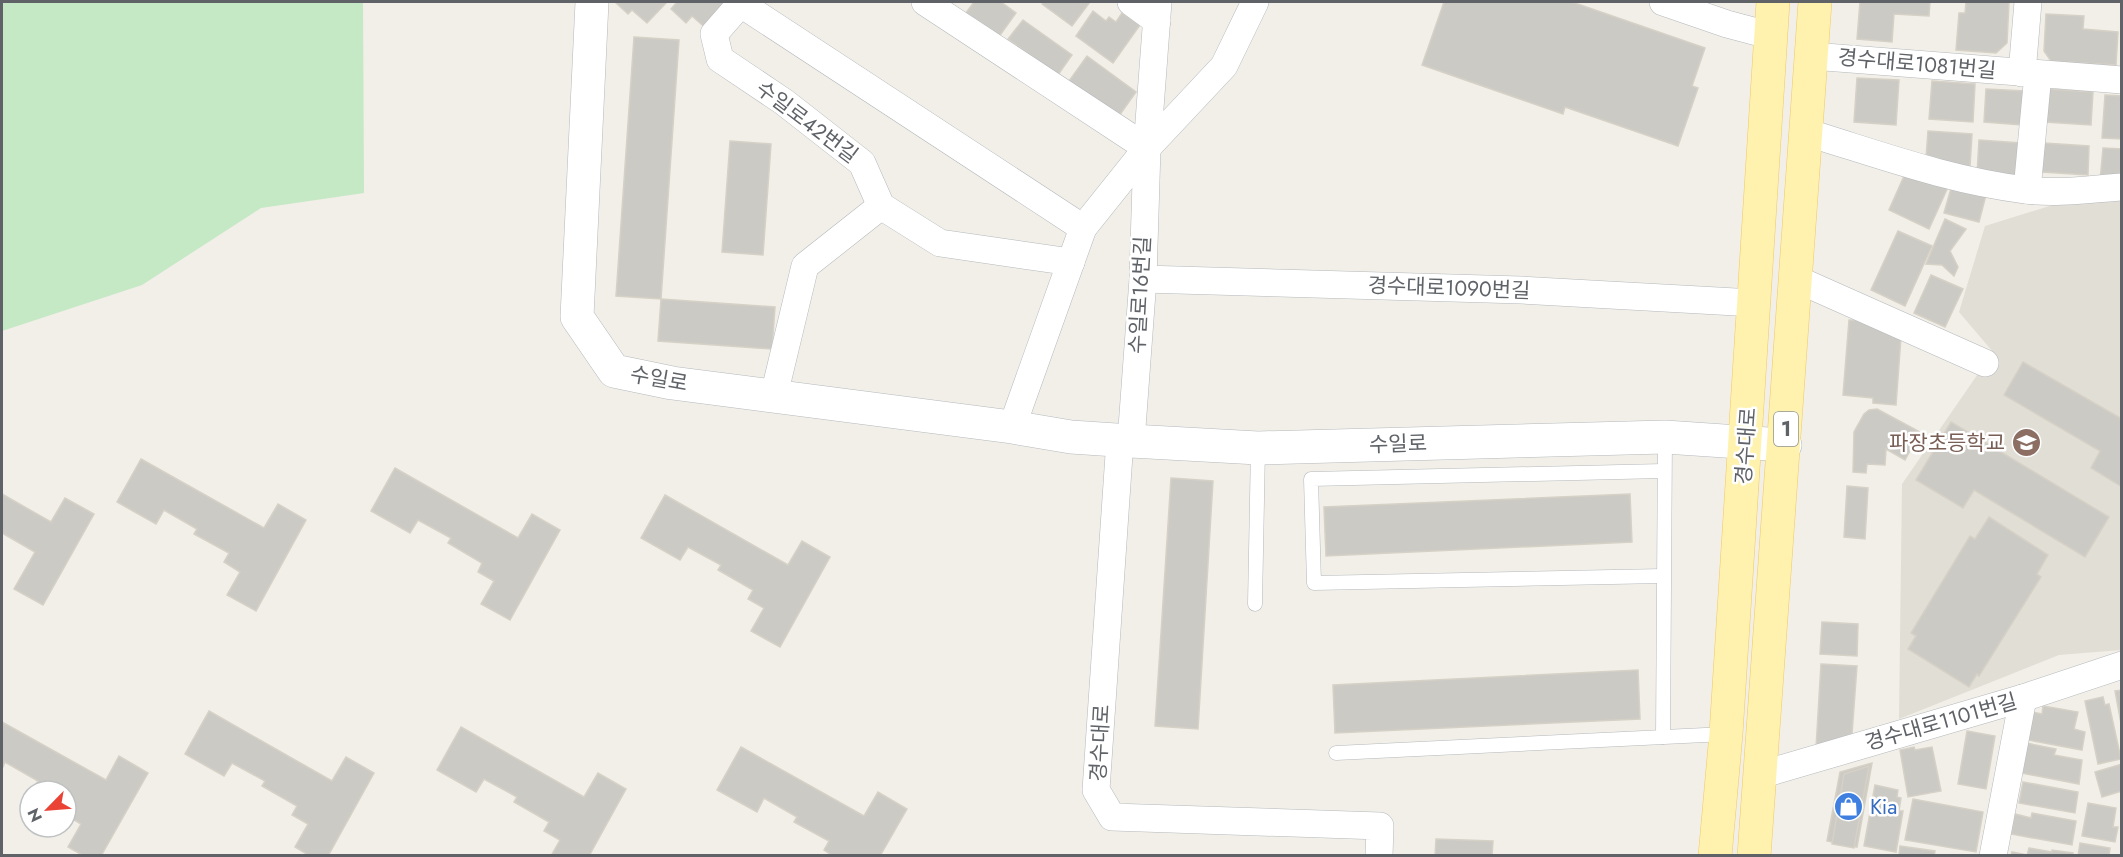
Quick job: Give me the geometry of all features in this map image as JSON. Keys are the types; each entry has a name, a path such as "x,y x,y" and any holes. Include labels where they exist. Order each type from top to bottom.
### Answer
{"main road":[{"name":"경수대로","path":"1715,855 1726,734 1746,443 1773,2"},
{"name":"경수대로","path":"1754,855 1815,2"}],"street":[{"name":"수일로","path":"592,2 577,317 614,371 672,383 1012,427 1071,437 1125,441 1258,448 1665,437 1785,445"},
{"name":"수일로42번길","path":"881,206 862,163 784,102 720,59 714,34 740,2 1083,228"},
{"path":"925,2 1147,148"},
{"name":"수일로16번길","path":"1125,441 1143,279 1147,148 1157,11 1131,2"},
{"path":"1012,427 1083,228 1147,148 1224,66 1255,2"},
{"path":"1663,2 1727,24 1772,36"},
{"name":"경수대로1081번길","path":"2027,190 2030,73 2028,2"},
{"name":"경수대로1081번길","path":"1812,56 2121,80"},
{"path":"1805,132 1953,177 2027,190 2069,191 2121,187"},
{"path":"774,395 805,266 881,206 940,243 1071,262"},
{"path":"1794,278 1985,363"},
{"name":"경수대로1090번길","path":"1143,279 1521,290 1754,303"},
{"name":"경수대로","path":"1125,441 1096,790 1112,817 1380,826 1379,855"},
{"name":"경수대로1101번길","path":"1760,775 2023,698 2121,664"},
{"path":"1993,855 2023,698"}],"lane":[{"path":"1663,737 1665,437"},
{"path":"1255,604 1258,448"},
{"path":"1663,471 1311,479 1314,583 1664,576"},
{"path":"1336,753 1726,734"}],"shaded area":[{"name":"파장초등학교","path":"2121,194 2121,650 2059,655 1899,719 1902,484 1993,352 1959,312 1985,226 2072,199"}],"green space":[{"path":"2,2 363,2 364,193 261,208 142,285 2,331"}],"building":[{"path":"615,2 667,2 647,23 632,10 628,14"},
{"path":"677,2 723,2 730,8 709,31 692,16 686,23 671,9"},
{"path":"974,2 1001,2 1016,13 998,38 965,14"},
{"path":"1044,2 1090,2 1072,26 1042,4"},
{"path":"1444,2 1572,2 1705,48 1692,86 1698,88 1678,146 1565,107 1563,114 1422,65"},
{"path":"1860,2 1930,2 1929,16 1894,14 1892,42 1857,39"},
{"path":"1966,2 2009,2 2007,43 1996,53 1956,50 1959,13 1965,13"},
{"path":"1093,11 1106,21 1109,17 1116,22 1122,13 1140,25 1113,63 1076,36"},
{"path":"2046,14 2084,16 2083,29 2118,32 2116,65 2051,61 2044,51"},
{"path":"1023,20 1072,55 1058,75 1008,39"},
{"path":"634,37 679,40 661,299 616,296"},
{"path":"1087,56 1136,92 1119,116 1069,81"},
{"path":"1857,78 1899,80 1896,125 1854,122"},
{"path":"1932,81 1975,84 1973,122 1929,119"},
{"path":"1986,89 2025,91 2022,125 1984,122"},
{"path":"2047,89 2093,92 2091,125 2045,122"},
{"path":"2105,95 2122,96 2122,139 2102,138"},
{"path":"1928,131 1972,134 1970,167 1926,158"},
{"path":"1979,140 2021,143 2018,178 1977,175"},
{"path":"730,141 771,144 763,255 722,252"},
{"path":"2044,143 2089,146 2088,175 2042,172"},
{"path":"2103,148 2122,149 2122,182 2100,181"},
{"path":"1908,167 1949,185 1929,229 1889,210"},
{"path":"1952,185 1986,195 1979,222 1944,213"},
{"path":"1945,219 1966,229 1950,251 1958,267 1954,276 1942,265 1926,264"},
{"path":"1898,231 1932,246 1905,306 1871,290"},
{"path":"1931,275 1963,289 1945,327 1914,313"},
{"path":"661,299 775,307 772,349 658,341"},
{"path":"1849,320 1867,321 1901,337 1896,405 1873,403 1873,398 1843,395"},
{"path":"2023,362 2122,419 2122,487 2091,468 2100,451 2004,395"},
{"path":"1877,409 1920,432 1905,460 1886,449 1885,465 1867,464 1866,473 1853,472 1854,432 1864,414 1869,410"},
{"path":"1951,422 2109,517 2085,557 1974,490 1963,508 1916,480"},
{"path":"141,459 264,528 278,504 306,520 256,611 227,595 240,572 224,562 229,553 194,534 197,529 164,510 156,524 117,502"},
{"path":"395,468 518,538 532,514 560,530 510,620 481,604 494,581 478,572 482,563 448,543 451,538 418,520 410,533 371,511"},
{"path":"1171,478 1213,481 1198,729 1155,726"},
{"path":"1847,486 1868,488 1865,539 1844,537"},
{"path":"2,494 51,522 65,498 94,514 43,605 14,589 35,552 2,533"},
{"path":"1630,494 1632,542 1326,556 1324,507"},
{"path":"665,495 788,565 802,541 830,557 780,647 751,631 764,608 748,599 753,590 718,570 721,565 688,547 680,560 641,538"},
{"path":"1989,517 2048,555 2037,574 2041,577 1979,676 1977,674 1969,687 1908,649 1916,636 1911,633 1970,536 1975,539"},
{"path":"1822,622 1858,624 1857,656 1820,654"},
{"path":"1821,664 1857,666 1852,734 1816,748"},
{"path":"1638,670 1640,719 1335,733 1333,685"},
{"path":"2122,690 2122,729 2115,691"},
{"path":"2103,697 2105,705 2109,704 2121,759 2098,764 2085,701"},
{"path":"2043,706 2078,712 2074,729 2085,732 2082,750 2028,740 2032,712 2042,714"},
{"path":"209,711 332,781 346,757 374,773 328,856 310,856 295,847 308,824 292,815 297,806 262,786 265,781 232,763 224,776 185,754"},
{"path":"2,722 106,780 119,756 148,773 101,856 84,856 68,847 73,839 78,839 78,829 81,824 78,822 78,779 35,779 5,762 2,769"},
{"path":"461,727 584,797 598,773 626,789 589,856 551,856 560,840 544,831 549,822 514,802 517,797 484,779 476,792 437,770"},
{"path":"1967,731 1995,736 1986,789 1958,784"},
{"path":"2026,743 2056,749 2054,755 2082,760 2079,784 2021,773"},
{"path":"741,747 864,816 878,792 907,809 880,856 833,856 824,850 829,841 794,822 797,817 764,798 757,812 717,790"},
{"path":"1914,747 1915,750 1932,747 1941,791 1908,797 1900,750"},
{"name":"Kia","path":"1872,763 1857,847 1827,841 1840,772"},
{"path":"2122,764 2122,791 2102,797 2095,772"},
{"name":"Kia","path":"1869,766 1854,848 1832,844 1844,774"},
{"path":"2023,782 2078,792 2075,813 2019,803"},
{"path":"1875,785 1898,790 1897,797 1901,798 1899,811 1903,811 1896,852 1864,846"},
{"path":"1913,799 1983,812 1976,852 1905,840"},
{"path":"2088,803 2116,808 2113,827 2118,827 2115,842 2082,836"},
{"path":"2032,813 2076,821 2072,845 2011,834 2015,814 2031,818"},
{"path":"1436,839 1493,841 1492,856 1435,856"},
{"path":"2080,843 2110,848 2109,856 2078,856"},
{"path":"1900,846 1935,851 1934,856 1899,856"},
{"path":"2029,848 2073,853 2073,856 2011,856 2012,852 2027,855"}],"place":[{"name":"파장초등학교","path":"2026,443"},
{"name":"Kia","path":"1849,807"}]}
